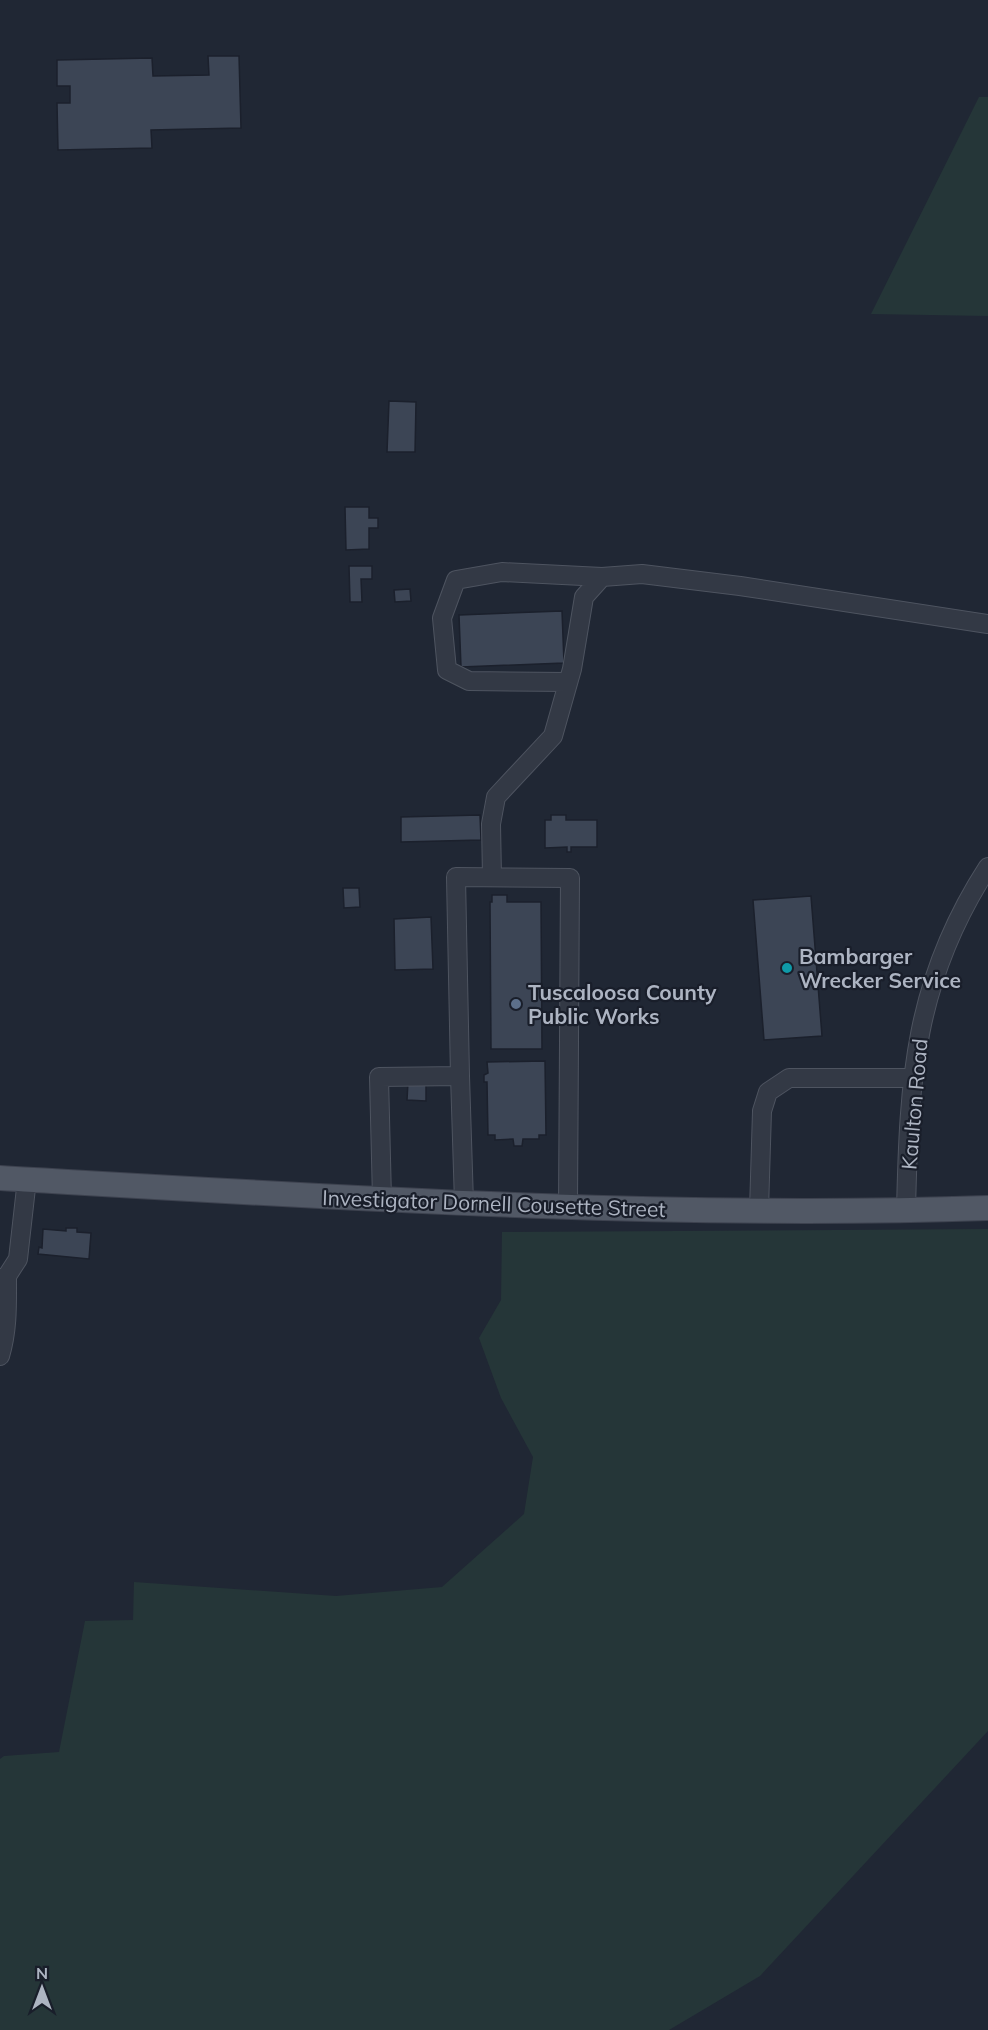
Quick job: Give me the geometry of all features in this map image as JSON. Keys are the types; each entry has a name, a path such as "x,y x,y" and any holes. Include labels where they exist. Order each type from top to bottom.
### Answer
{"main road":[{"name":"Investigator Dornell Cousette Street","path":"0,1178 464,1203 759,1210 906,1211 988,1208"}],"street":[{"path":"568,682 469,681 447,670 441,618 456,580 502,572 602,577 642,574 740,586 988,624"},
{"path":"492,877 491,824 496,797 553,736 568,682 584,597 602,577"},
{"name":"Kaulton Road","path":"906,1211 908,1121 918,1035 942,952 988,867"},
{"path":"464,1203 456,877 570,878 568,1206"},
{"path":"382,1199 380,1077 460,1076"},
{"path":"759,1210 762,1111 768,1092 789,1078 912,1078"},
{"path":"0,1356 4,1342 7,1310 4,1278 18,1259 27,1179"}],"shaded area":[{"path":"979,97 988,97 988,316 871,314"},
{"path":"988,1229 988,1731 760,1976 669,2030 0,2030 0,1759 4,1756 59,1752 85,1621 133,1620 134,1582 336,1596 442,1587 524,1514 533,1457 501,1398 479,1338 501,1300 502,1232"}],"building":[{"path":"208,56 239,56 241,128 151,130 152,148 58,150 57,103 70,103 70,86 57,86 57,60 152,58 153,76 209,75"},
{"path":"389,401 416,402 415,452 387,452"},
{"path":"345,507 369,507 369,518 378,518 378,528 369,528 369,549 346,550"},
{"path":"349,566 372,566 372,579 361,579 362,602 350,602"},
{"path":"410,589 411,601 395,602 394,590"},
{"path":"562,611 564,663 461,667 459,615"},
{"path":"480,815 481,840 401,842 401,817"},
{"path":"551,815 566,815 566,820 597,820 597,847 571,847 571,852 567,852 567,847 545,848 545,820 551,820"},
{"path":"343,888 359,888 360,907 344,908"},
{"name":"Tuscaloosa County Public Works","path":"492,895 507,895 507,902 541,902 542,1049 491,1049 490,902 492,902"},
{"name":"Bambarger Wrecker Service","path":"811,896 822,1036 764,1040 753,900"},
{"path":"431,917 433,969 395,970 394,919"},
{"path":"545,1061 546,1135 539,1135 539,1139 523,1139 522,1146 514,1146 513,1139 495,1140 495,1135 488,1135 487,1082 484,1082 484,1075 488,1073 487,1062"},
{"path":"408,1082 426,1083 426,1101 407,1100"},
{"path":"66,1228 77,1228 77,1232 91,1233 89,1259 38,1254 39,1247 42,1248 43,1229 66,1231"}],"place":[{"name":"Bambarger Wrecker Service","path":"787,968"},
{"name":"Tuscaloosa County Public Works","path":"516,1004"}]}
